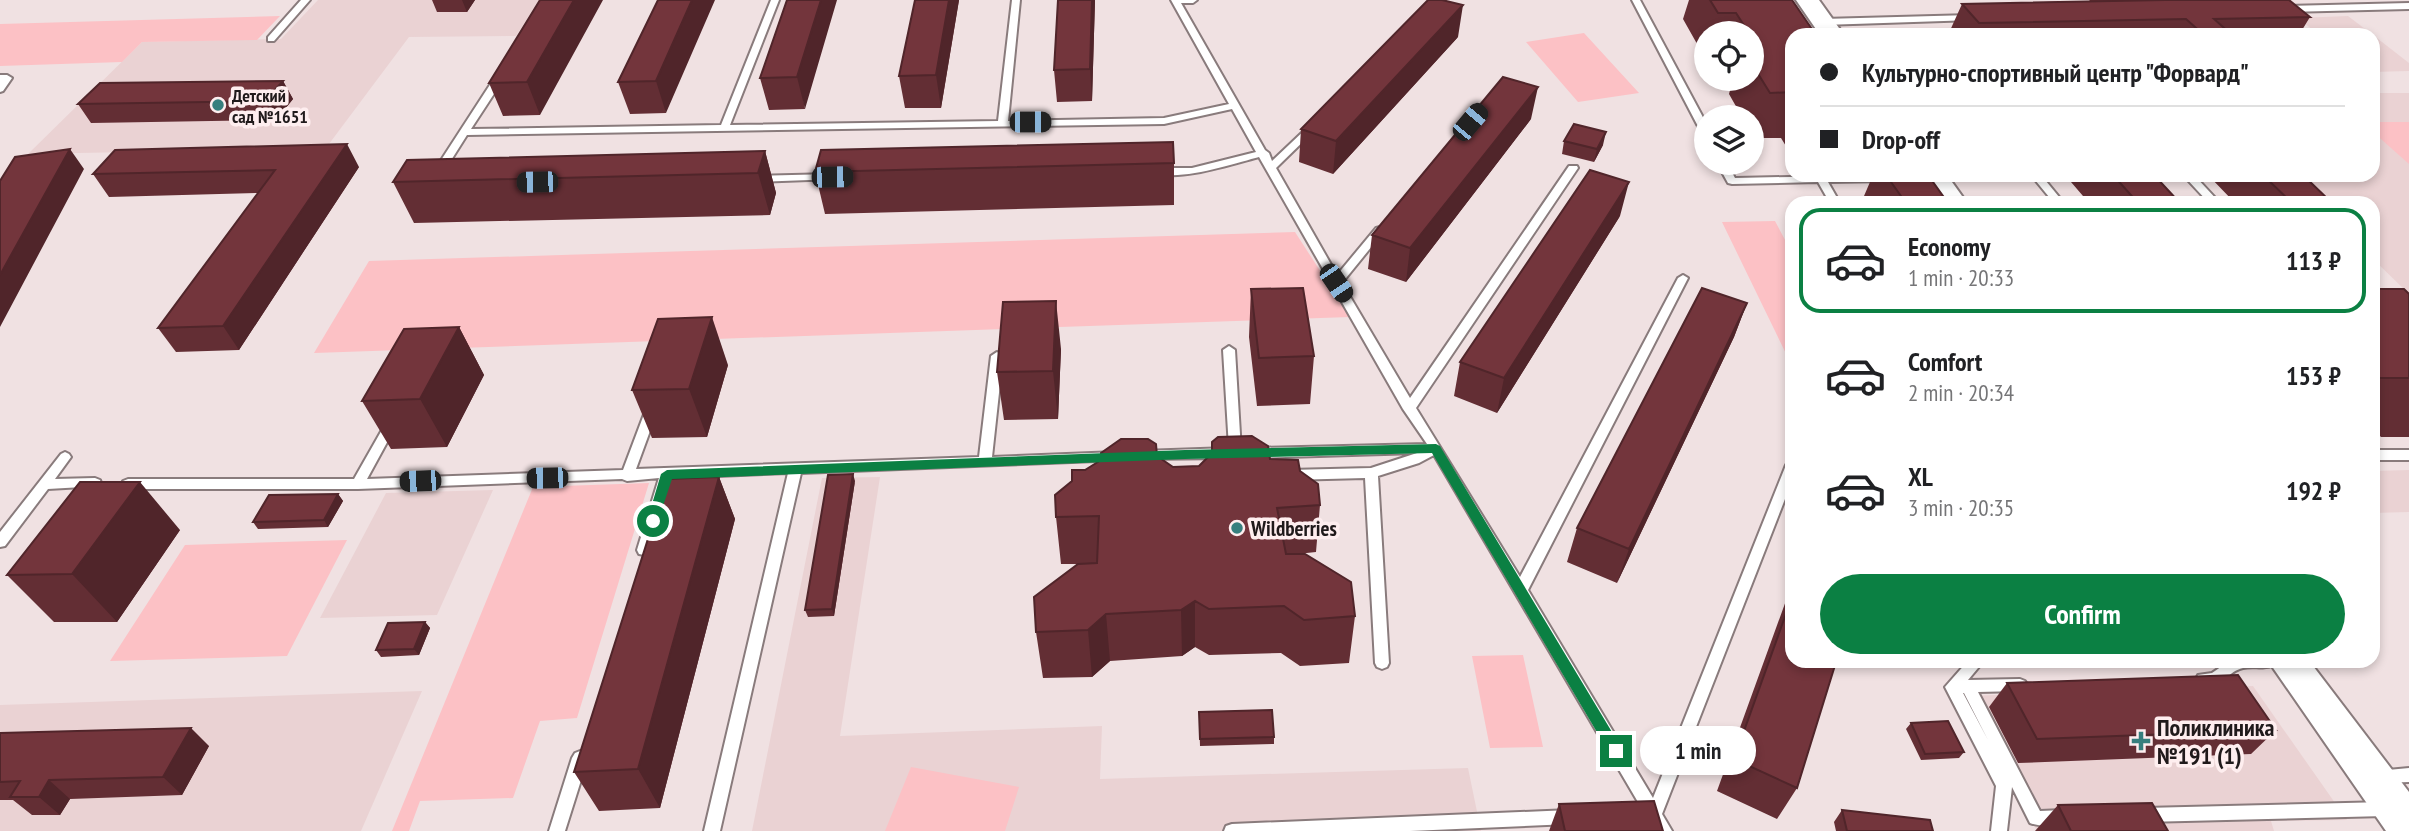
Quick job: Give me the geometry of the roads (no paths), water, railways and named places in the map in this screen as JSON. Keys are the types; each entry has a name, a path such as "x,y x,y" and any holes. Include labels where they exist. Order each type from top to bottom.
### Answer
{"street":[{"path":"1807,0 1828,28"},
{"path":"1935,182 1947,196"},
{"path":"2293,668 2396,797"}],"lane":[{"path":"271,39 306,0"},
{"path":"725,127 775,0"},
{"path":"1003,122 1016,0"},
{"path":"1175,0 1193,0"},
{"path":"1175,0 1272,166 1336,283 1361,320 1409,409 1436,449 1520,591 1648,815 1664,831"},
{"path":"1636,0 1694,109"},
{"path":"2275,9 2409,6"},
{"path":"2309,8 2321,17"},
{"path":"1828,28 1977,18"},
{"path":"430,184 505,70"},
{"path":"0,78 7,78 0,89"},
{"path":"466,132 1164,121 1236,105"},
{"path":"1272,166 1317,122"},
{"path":"1150,172 1192,171 1264,153"},
{"path":"1409,409 1573,168"},
{"path":"1729,175 1732,181 1785,180"},
{"path":"749,179 846,177"},
{"path":"2042,182 2053,196"},
{"path":"2195,182 2208,196"},
{"path":"1336,283 1387,221"},
{"path":"1520,591 1683,278"},
{"path":"1229,350 1235,453"},
{"path":"985,462 997,356"},
{"path":"627,476 656,397"},
{"path":"358,484 395,416"},
{"path":"44,484 91,488 358,484 985,462 1185,461 1235,453 1436,449"},
{"path":"1279,475 1371,472 1415,460 1436,449"},
{"path":"2380,455 2409,455"},
{"path":"1,540 65,457"},
{"path":"712,831 796,468"},
{"path":"1371,472 1382,663"},
{"path":"641,559 667,474"},
{"path":"1648,815 1785,482"},
{"path":"1960,687 1972,668"},
{"path":"2187,680 2214,679 2230,668"},
{"path":"1960,687 2030,685"},
{"path":"1960,687 2036,818 2077,817"},
{"path":"1960,687 2004,786 1999,831"},
{"path":"557,831 585,740"},
{"path":"2132,815 2396,797"},
{"path":"1232,831 1587,817"}],"place":[{"name":"Детский сад №1651","path":"218,105"},
{"name":"Wildberries","path":"1237,528"},
{"name":"Поликлиника №191 (1)","path":"2141,741"}]}
